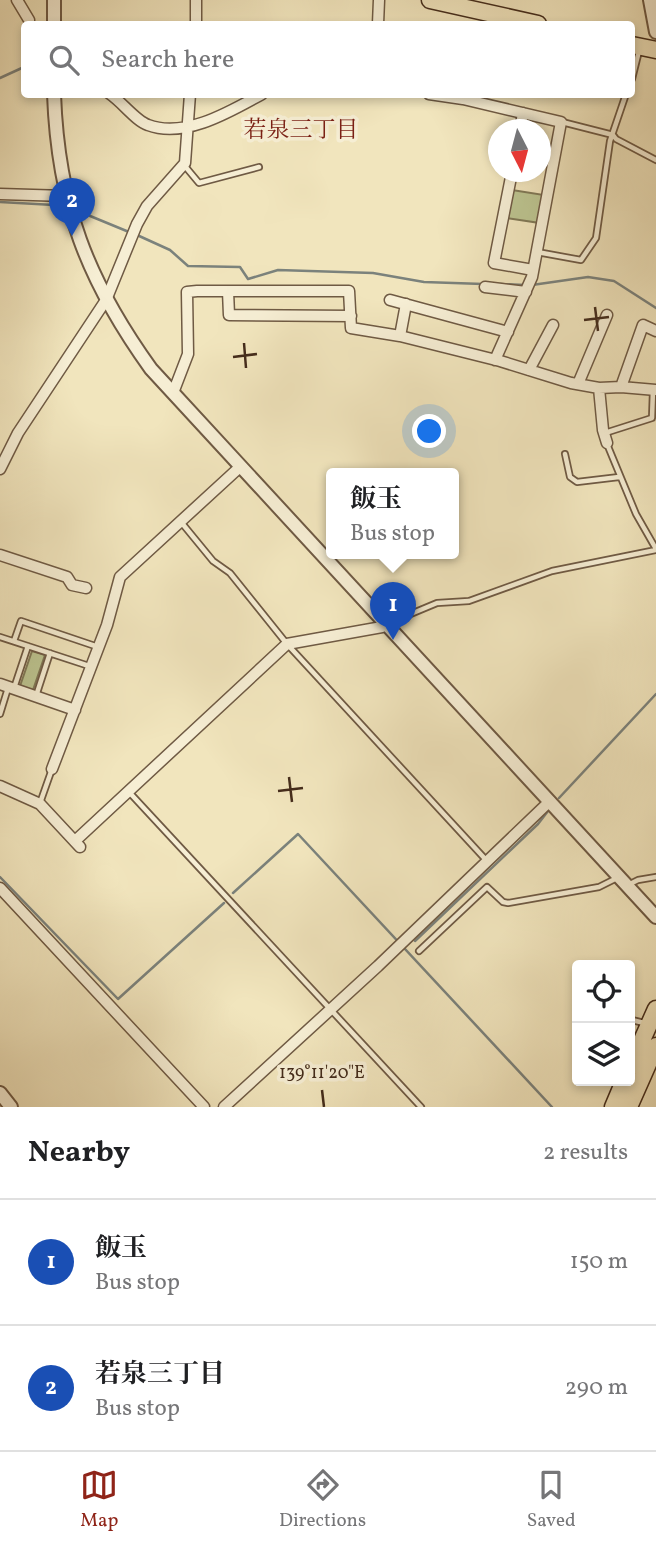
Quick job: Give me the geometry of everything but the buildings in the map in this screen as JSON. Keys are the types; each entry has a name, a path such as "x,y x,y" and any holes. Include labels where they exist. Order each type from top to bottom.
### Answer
{"highway":[{"path":"430,0 481,18 510,21"},
{"path":"636,46 656,50"},
{"path":"635,1056 656,1009"},
{"path":"629,1107 656,1046"},
{"path":"613,1107 622,1086"}],"street":[{"path":"17,0 30,21"},
{"path":"54,0 54,21"},
{"path":"196,0 196,21"},
{"path":"378,21 379,0"},
{"path":"650,0 656,32"},
{"path":"54,98 56,136 66,197 87,259 106,300 137,349 173,393 326,558"},
{"path":"116,98 147,125 164,128 187,126 220,117 255,98"},
{"path":"0,469 2,457 106,300 147,206 183,164 190,98"},
{"path":"468,98 561,122 533,270 495,360"},
{"path":"522,119 523,113"},
{"path":"510,182 494,263 533,270"},
{"path":"0,194 66,197"},
{"path":"485,287 528,287"},
{"path":"173,393 188,354 187,292 228,291 349,291 351,328 400,336 578,384 599,388 654,390"},
{"path":"228,291 229,315 351,316"},
{"path":"390,300 508,332"},
{"path":"400,336 406,304"},
{"path":"578,384 607,315"},
{"path":"529,370 553,325"},
{"path":"621,387 643,325 656,331"},
{"path":"599,388 606,438"},
{"path":"52,769 98,647 120,577 241,466"},
{"path":"0,555 67,576 72,585 86,588"},
{"path":"327,559 656,917"},
{"path":"0,786 40,804 78,844 129,792 287,644 387,624"},
{"path":"8,687 75,710"},
{"path":"224,1107 550,801"},
{"path":"0,888 204,1107"},
{"path":"0,1093 11,1107"}],"lane":[{"path":"537,252 580,260 596,238 610,142 625,98"},
{"path":"561,122 613,135 656,160"},
{"path":"183,164 199,183 259,167"},
{"path":"387,624 437,603 469,601 552,571 656,550 642,528 619,477 606,438 652,418 654,390"},
{"path":"565,454 573,481 619,477"},
{"path":"180,521 213,561 230,573 287,644 487,862"},
{"path":"14,641 21,621 98,647"},
{"path":"0,637 90,666"},
{"path":"0,714 8,687 28,646"},
{"path":"36,696 50,653"},
{"path":"40,804 52,769"},
{"path":"129,792 421,1107"},
{"path":"419,951 487,887 503,902 508,903 656,877"},
{"path":"635,1021 650,1025"}],"green space":[{"path":"512,190 544,195 540,223 507,218"},
{"path":"32,651 45,655 33,690 20,686"}],"waterway":[{"path":"0,78 21,68"},
{"path":"0,202 54,205"},
{"path":"78,211 129,232"},
{"path":"137,235 170,250 188,266 240,267 248,279 278,270 373,273 424,282 483,284"},
{"path":"532,285 588,277 614,281 656,308"},
{"path":"500,284 525,285"},
{"path":"559,798 656,694"},
{"path":"415,941 538,824 548,811"},
{"path":"233,893 298,834 552,1107"},
{"path":"0,877 118,999 224,903"}],"place":[{"name":"若泉三丁目","path":"72,236"},
{"name":"飯玉","path":"393,640"}],"district":[{"name":"若泉三丁目","path":"301,131"}]}
